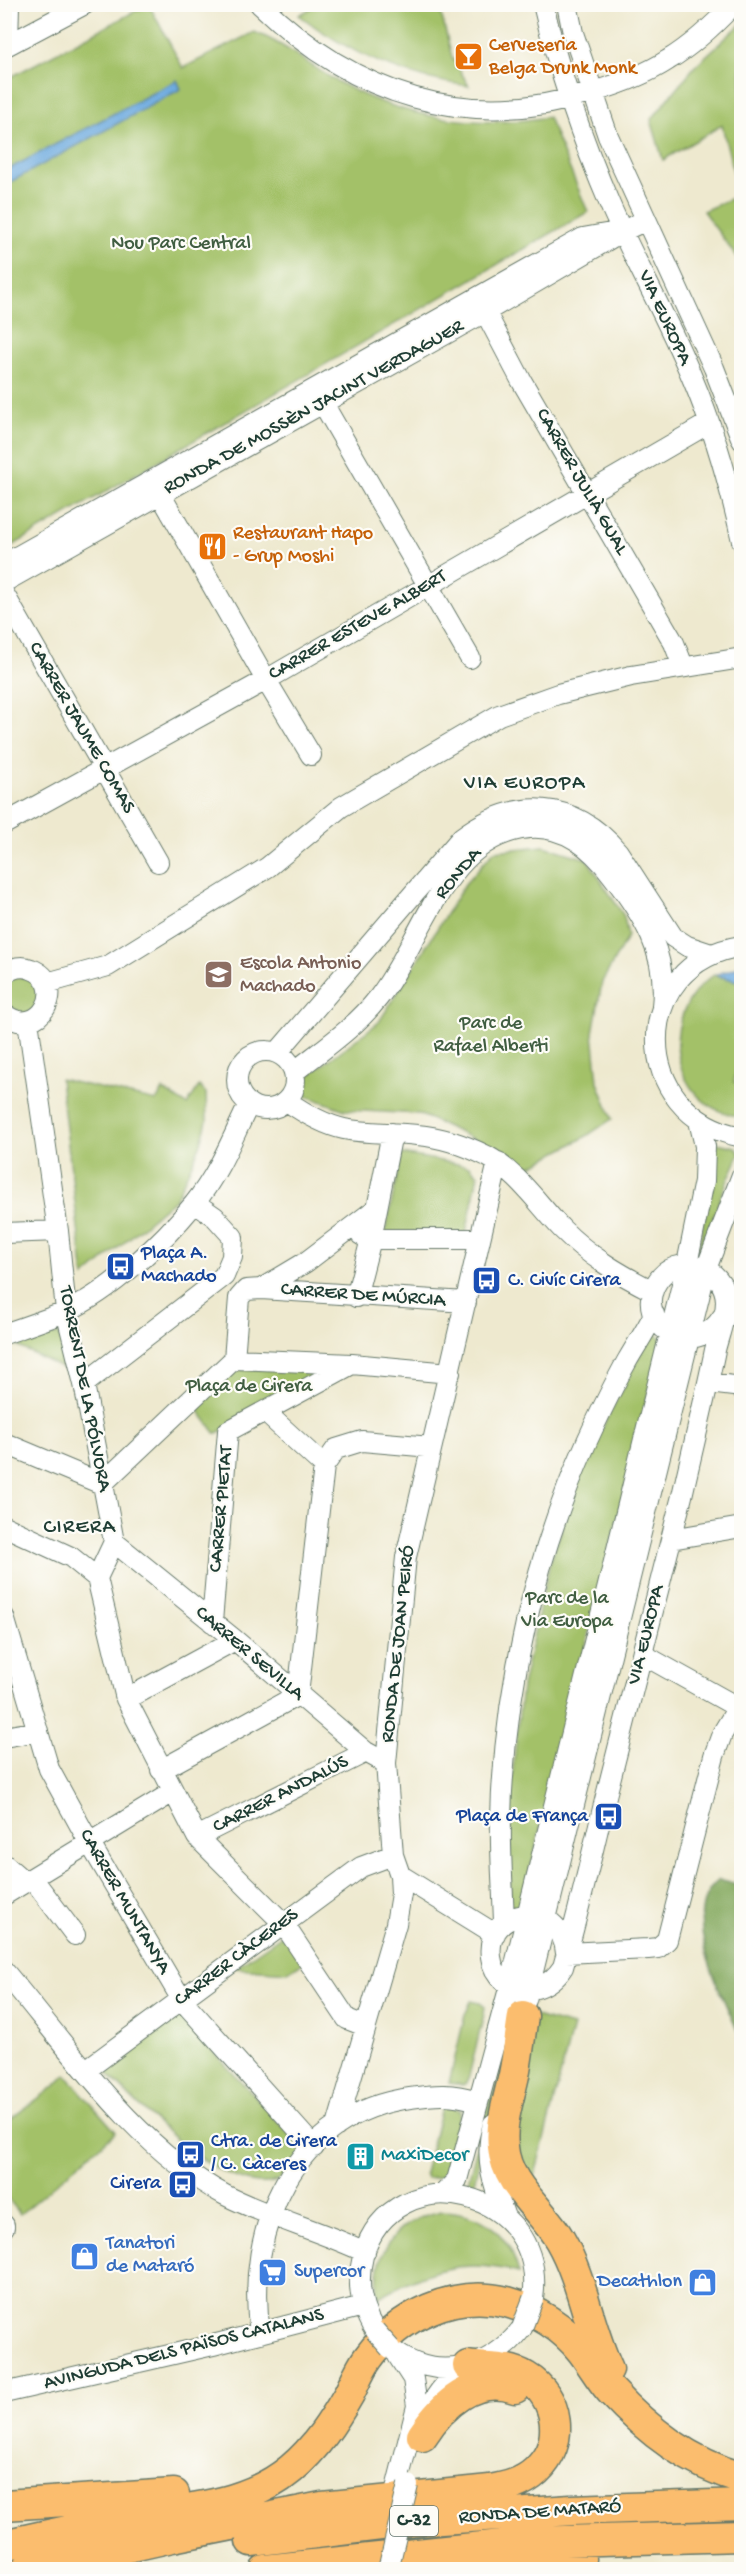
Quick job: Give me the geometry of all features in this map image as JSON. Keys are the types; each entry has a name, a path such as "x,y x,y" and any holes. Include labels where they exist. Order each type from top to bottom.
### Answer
{"highway":[{"path":"520,1997 514,2073 502,2128 505,2159 512,2177 551,2226 566,2252 578,2282 594,2337 623,2401"},
{"path":"4,2545 89,2526 225,2502 259,2491 291,2469 321,2437 369,2356 392,2332 415,2316 445,2303 490,2300 521,2307 543,2318 575,2342 611,2391 640,2420 677,2450 708,2466 741,2478"},
{"path":"26,2570 172,2537 322,2507 506,2487 527,2478 541,2466 547,2457 555,2427 552,2407 542,2389 513,2371 466,2367"},
{"path":"422,2436 447,2404 458,2396 484,2386 499,2384 513,2387 526,2393 538,2407 543,2434 539,2451 534,2458 515,2473 476,2483 454,2493"},
{"path":"4,2505 220,2491 275,2480"},
{"path":"4,2497 31,2497 45,2503"},
{"name":"RONDA DE MATARÓ","path":"90,2570 158,2555 290,2535 413,2521 581,2509 741,2504"},
{"name":"RONDA DE MATARÓ","path":"265,2570 530,2542 741,2536"},
{"path":"470,2570 677,2551 741,2551"}],"street":[{"path":"6,46 9,4"},
{"path":"6,46 85,4"},
{"path":"260,4 283,27 327,60 379,86 413,97 470,108 496,109 528,108 571,100 631,81 669,60 702,36 734,4"},
{"name":"VIA EUROPA","path":"543,4 550,38 588,148 623,231 693,380 709,423 734,505 741,541"},
{"name":"VIA EUROPA","path":"567,4 573,33 608,136 714,368 741,440"},
{"name":"RONDA DE MOSSÈN JACINT VERDAGUER","path":"4,582 157,488 481,305 583,238 623,231 646,220"},
{"name":"CARRER JULIÀ GUAL","path":"481,305 674,643 682,666"},
{"path":"319,396 470,658"},
{"name":"CARRER ESTEVE ALBERT","path":"4,824 266,680 709,423"},
{"path":"157,488 266,680 312,755"},
{"name":"RONDA DE MOSSÈN JACINT VERDAGUER","path":"4,564 157,488"},
{"name":"CARRER JAUME COMAS","path":"4,594 158,862"},
{"path":"47,983 108,966 268,867 341,807 499,715 558,694 631,676 741,658"},
{"path":"277,1053 462,837 479,824 511,812 540,809 554,811 587,824 618,852 673,937 687,946 711,954"},
{"name":"RONDA","path":"294,1072 357,1021 378,999 404,958 425,918 471,853 501,834 517,829 537,827 551,829 568,835 596,853 628,897 655,943 660,955 665,985 662,1006"},
{"path":"741,945 711,954 681,975 662,1006 656,1034 658,1063 673,1096 699,1121 713,1129 741,1137"},
{"path":"4,1014 19,1021 28,1021 42,1013 49,999 47,983 42,975 26,967 6,970"},
{"name":"TORRENT DE LA PÓLVORA","path":"28,1021 58,1231 66,1311 84,1384 114,1542"},
{"path":"262,1051 277,1053 287,1061 294,1072 295,1084 287,1101 276,1107 264,1109 249,1104 238,1089 239,1070 252,1054 262,1051"},
{"path":"287,1101 307,1115 332,1126 434,1137 459,1143 498,1162 587,1252 612,1270 653,1291"},
{"path":"4,1334 66,1311 106,1286 138,1260 195,1203 222,1159 249,1104"},
{"name":"VIA EUROPA","path":"506,2217 492,2182 488,2151 537,1917 687,1264 704,1181 705,1146 699,1121"},
{"path":"356,1296 371,1239 392,1133"},
{"name":"RONDA DE JOAN PEIRÓ","path":"337,2126 396,1924 401,1894 400,1875 393,1855 386,1763 406,1557 498,1162"},
{"name":"VIA EUROPA","path":"537,1917 690,1338 706,1269 741,1175"},
{"path":"84,1384 224,1276 232,1257 232,1237 214,1218 195,1203"},
{"path":"4,1443 102,1484 234,1359 239,1298 306,1262 377,1208"},
{"path":"350,1230 371,1239 480,1239"},
{"path":"4,1233 58,1231"},
{"path":"706,1269 687,1264 674,1267 663,1274 653,1291 651,1306 654,1314 661,1326 671,1334 690,1338 712,1330 730,1311"},
{"name":"VIA EUROPA","path":"443,2194 457,2181 478,2101 520,1997 551,1982 563,1967 709,1383 730,1311 722,1285 706,1269"},
{"name":"CARRER DE MÚRCIA","path":"253,1290 466,1302"},
{"path":"500,1929 501,1818 505,1764 510,1715 529,1610 567,1491 588,1439 622,1369 654,1314"},
{"path":"234,1359 352,1364 450,1373"},
{"path":"324,1466 265,1412 352,1364"},
{"path":"709,1383 741,1387"},
{"name":"CARRER PIETAT","path":"212,1622 228,1431 265,1412"},
{"path":"161,1770 298,1695 324,1466 336,1449 362,1441 431,1447"},
{"path":"4,1526 71,1557 97,1578 126,1699 197,1838 283,1923 347,2019 365,2026"},
{"path":"671,1539 741,1527"},
{"path":"97,1578 114,1542"},
{"name":"CARRER SEVILLA","path":"114,1542 235,1640 366,1752 386,1763"},
{"name":"CARRER MUNTANYA","path":"6,1630 49,1769 182,2000 314,2147"},
{"path":"126,1699 235,1640"},
{"path":"520,1997 500,1976 492,1960 491,1944 500,1929 514,1917 537,1917 560,1931 566,1953 658,1948 667,1940 714,1756 739,1704 642,1654"},
{"path":"4,1737 38,1731"},
{"name":"CARRER ANDALÚS","path":"197,1838 366,1752"},
{"path":"4,1895 173,1792"},
{"name":"CARRER CÀCERES","path":"86,2070 361,1867 393,1855"},
{"path":"4,1864 29,1881 75,1935"},
{"path":"400,1875 500,1929"},
{"path":"4,1971 86,2070 143,2133 171,2159 225,2195 365,2252"},
{"path":"260,2333 256,2296 257,2267 276,2197 301,2159 354,2113 392,2100 455,2094 478,2101"},
{"path":"443,2194 477,2199 506,2217 524,2240 532,2259 535,2279 533,2299 527,2319 516,2336 502,2350 484,2361 466,2367 420,2373 391,2349 375,2331 363,2306 360,2273 365,2252 375,2232 400,2208 421,2198 443,2194"},
{"name":"AVINGUDA DELS PAÏSOS CATALANS","path":"4,2393 260,2333 363,2306"},
{"path":"376,2570 402,2487 422,2436 428,2411 435,2396 446,2382 466,2367"},
{"path":"388,2570 417,2412 420,2373"}],"green space":[{"path":"318,4 439,5 452,57 469,86 422,77 358,52 299,15"},
{"name":"Nou Parc Central","path":"147,5 183,68 254,32 277,43 340,83 389,105 441,118 468,121 494,122 548,117 588,212 5,550 5,80"},
{"path":"741,24 741,263 703,211 739,195 722,125 663,160 651,120 695,66"},
{"name":"Parc de Rafael Alberti","path":"544,846 587,859 624,916 628,936 602,982 593,1033 598,1082 612,1119 585,1137 526,1169 498,1150 419,1114 345,1110 304,1095 304,1079 379,1022 465,884 494,851"},
{"path":"15,975 36,979 43,999 29,1015 5,1006 5,984"},
{"path":"714,975 741,982 741,1049 734,1082 741,1083 741,1117 717,1109 698,1096 685,1078 678,1056 678,1034 683,1012 696,992"},
{"path":"60,1079 156,1101 163,1090 187,1105 199,1086 206,1093 207,1121 200,1146 176,1198 84,1277"},
{"path":"714,1144 736,1147 740,1153 721,1196 701,1256 698,1258"},
{"path":"402,1154 469,1166 478,1175 466,1233 385,1233"},
{"name":"Parc de la Via Europa","path":"652,1330 662,1339 522,1903 512,1912 510,1797 522,1686 550,1562 586,1460"},
{"path":"59,1333 70,1372 17,1346"},
{"name":"Plaça de Cirera","path":"241,1362 332,1369 216,1434 193,1403"},
{"path":"719,1880 741,1886 741,2039 715,1980 702,1934 702,1913 707,1895"},
{"path":"285,1933 305,1961 288,1972 235,1968"},
{"path":"519,1994 474,2183 471,2186 468,2182 515,1997"},
{"path":"471,2001 485,2007 469,2076 463,2085 449,2083 465,2015"},
{"path":"179,2015 300,2145 302,2154 287,2173 277,2181 256,2183 233,2176 209,2163 161,2126 107,2073"},
{"path":"535,2016 573,2026 530,2194 508,2145"},
{"path":"66,2075 116,2132 20,2214 5,2195 5,2123 55,2086"},
{"path":"441,2107 452,2107 460,2111 459,2117 446,2169 442,2176 427,2178 425,2173"},
{"path":"442,2211 470,2216 492,2227 508,2246 519,2273 481,2266 446,2269 412,2280 378,2298 379,2265 391,2240 412,2222"}],"water":[{"path":"177,80 181,89 5,185 5,171"},
{"path":"741,966 741,982 715,975"}],"place":[{"name":"Cerveseria Belga Drunk Monk","path":"468,57"},
{"name":"Restaurant Hapo - Grup Moshi","path":"212,546"},
{"name":"Escola Antonio Machado","path":"219,975"},
{"name":"Plaça A. Machado","path":"120,1266"},
{"name":"C. Civíc Cirera","path":"487,1281"},
{"name":"Plaça de França","path":"609,1817"},
{"name":"Ctra. de Cirera / C. Càceres","path":"190,2154"},
{"name":"MaxiDecor","path":"360,2156"},
{"name":"Cirera","path":"182,2184"},
{"name":"Tanatori de Mataró","path":"85,2256"},
{"name":"Supercor","path":"273,2272"},
{"name":"Decathlon","path":"703,2282"}],"district":[{"name":"VIA EUROPA","path":"525,784"},
{"name":"CIRERA","path":"80,1528"}]}
